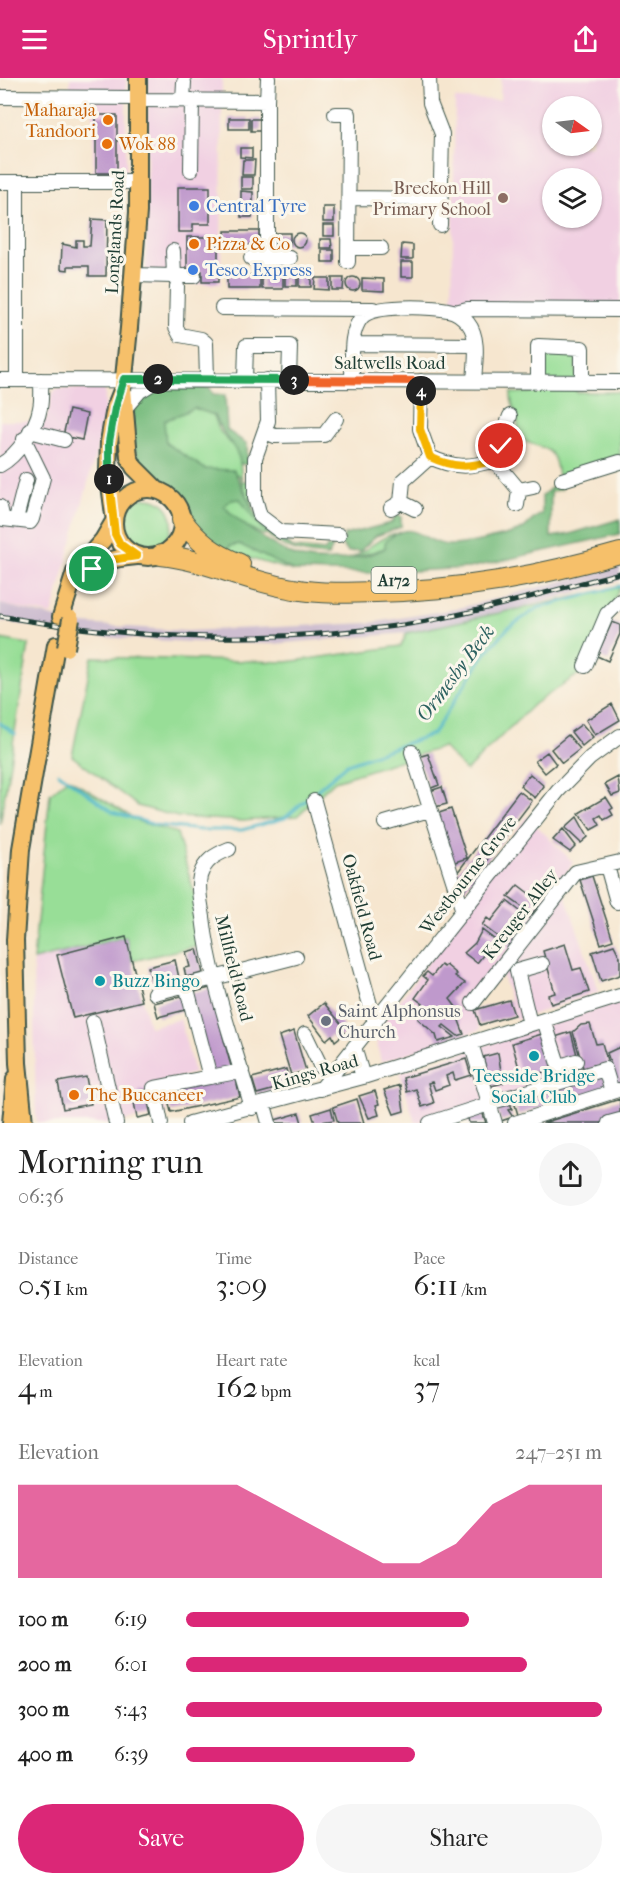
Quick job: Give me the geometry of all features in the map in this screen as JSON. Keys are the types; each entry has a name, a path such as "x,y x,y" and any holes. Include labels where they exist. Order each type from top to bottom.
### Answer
{"highway":[{"name":"A172","path":"182,520 196,539 224,558 284,576 323,581 428,579 492,571 551,560 620,540"},
{"name":"A172","path":"161,555 195,561 274,586 314,591 361,592 442,590 502,582 620,553"}],"main road":[{"name":"Longlands Road","path":"138,78 138,182 124,383 129,457 134,467 157,490 174,501 182,520"},
{"name":"Longlands Road","path":"124,383 115,408 109,442 108,470 114,519 120,544 137,556"},
{"path":"24,1123 18,1063 15,940 21,849 43,726 56,691 61,647 75,572 114,519 120,502 130,494 143,489 157,490"},
{"path":"66,618 80,584 92,569 104,561 161,555 177,541 182,520"},
{"path":"11,1123 11,1099 18,1063"}],"street":[{"path":"267,258 268,78"},
{"path":"429,78 430,103 442,134 440,225"},
{"path":"184,82 188,100 190,170"},
{"path":"0,98 267,101"},
{"path":"349,114 349,255 381,249"},
{"path":"0,182 138,182"},
{"path":"17,182 17,380"},
{"path":"349,198 440,199"},
{"path":"173,251 176,327 180,335 201,339 206,343 207,379"},
{"path":"251,258 290,258"},
{"path":"133,275 176,287 192,298"},
{"path":"176,287 194,276"},
{"path":"222,308 455,312 466,309 620,310"},
{"path":"352,381 356,327 361,318 373,309"},
{"path":"455,312 473,332 474,381"},
{"path":"353,344 475,345"},
{"path":"245,380 246,346 290,346 289,380"},
{"path":"538,382 538,346 582,348 582,382"},
{"path":"126,407 140,391 160,379"},
{"name":"Saltwells Road","path":"0,380 124,383 160,379 620,382"},
{"path":"0,465 12,456 27,435 40,408 41,380"},
{"path":"267,380 265,432 255,458 255,498 260,516 281,532 323,542 339,535"},
{"path":"421,381 420,429 430,457"},
{"path":"430,457 460,467 494,460 511,435 510,416"},
{"path":"265,432 274,436 329,439 336,419"},
{"path":"27,435 64,440"},
{"path":"0,507 3,519 31,521 43,478 27,435"},
{"path":"415,509 396,505 404,481 430,457"},
{"path":"494,460 519,490 517,505"},
{"path":"562,480 620,462"},
{"path":"15,519 26,480"},
{"path":"519,490 533,487"},
{"path":"585,666 607,614 620,601"},
{"name":"Westbourne Grove","path":"321,1089 558,791 590,758 620,736"},
{"path":"412,752 463,911"},
{"name":"Oakfield Road","path":"314,801 375,1023"},
{"path":"385,823 429,810"},
{"name":"Millfield Road","path":"229,849 214,855 207,862 200,876 204,931 242,1071 258,1106 269,1123"},
{"path":"615,864 616,902"},
{"name":"Kreuger Alley","path":"473,1003 576,872 615,864"},
{"path":"155,993 296,957"},
{"path":"542,964 517,971 537,1022 558,1064 561,1066 576,1061"},
{"path":"186,986 210,1077"},
{"name":"Kings Road","path":"190,1123 363,1077 620,996"},
{"path":"93,1022 107,1072 116,1123"},
{"path":"305,1034 322,1069 330,1077"},
{"path":"471,1043 495,1123"},
{"path":"354,1047 363,1077"},
{"path":"430,1123 605,1069 615,1091 522,1122"},
{"path":"161,1123 154,1088 242,1071"},
{"path":"609,1123 620,1120"}],"shaded area":[{"path":"70,78 126,78 126,175 93,175 93,100 70,99"},
{"path":"148,78 222,78 221,284 146,284"},
{"name":"Breckon Hill Primary School","path":"501,78 620,78 620,309 452,307 455,99 500,100"},
{"path":"56,389 105,389 105,420 52,615 0,604 0,421 46,421 52,395"},
{"path":"620,566 620,580 498,614 407,633 272,644 191,642 98,637 0,621 0,604 82,624 187,631 370,623 456,609"},
{"path":"527,816 573,862 561,883 599,992 516,1020 502,974 473,1006 480,1030 381,1062 375,1035 440,946 467,895"},
{"path":"126,937 149,1027 180,1019 194,1073 163,1082 167,1115 106,1123 38,1123 36,1117 33,960"},
{"path":"620,1001 620,1086 604,1066 415,1123 400,1073"}],"green space":[{"path":"541,353 576,355 576,392 620,392 620,455 558,476 552,454 524,441 519,431 511,393 540,392"},
{"path":"164,385 210,388 213,394 225,395 227,430 247,444 248,465 240,464 236,452 214,415 194,408 164,421 166,443 205,469 234,470 253,510 266,527 293,548 325,551 327,547 333,547 328,556 298,552 275,541 266,533 240,499 231,500 224,506 256,533 293,555 314,560 340,560 365,556 385,548 385,542 403,531 417,533 430,540 448,545 499,537 524,528 542,514 542,496 551,488 560,485 562,489 551,492 551,537 570,534 620,519 620,534 469,568 373,573 294,571 239,544 230,546 227,552 202,533 183,500 151,474 137,456 132,436 135,405 146,390"},
{"path":"194,408 214,415 219,430 239,453 242,481 252,482 253,510 239,475 205,469 166,444 163,421"},
{"path":"142,498 152,498 165,505 172,518 172,528 165,541 152,548 142,548 133,544 126,537 122,528 122,518 126,509 133,502"},
{"path":"240,498 266,534 263,535 240,523 224,506 231,500"},
{"path":"397,514 401,517 401,527 376,536 360,551 348,552 342,545 336,543 336,540 344,541 344,535 391,523"},
{"path":"395,533 386,542 385,548 349,559 382,539"},
{"path":"240,544 294,571 227,552 230,546"},
{"path":"620,587 585,670 534,704 466,771 443,747 335,781 297,816 243,821 178,817 138,806 72,756 92,657 287,662 401,646 407,633"},
{"path":"0,639 29,644 0,825"},
{"path":"68,778 140,822 177,833 201,917 201,945 132,961 126,937 33,960 50,794"}],"building":[{"path":"96,115 117,115 117,173 96,173"},
{"path":"229,118 249,118 249,129 229,129"},
{"path":"251,119 261,119 261,131 251,131"},
{"path":"240,148 252,148 252,158 240,157"},
{"path":"243,160 255,160 254,175 242,175"},
{"path":"241,177 253,177 253,189 241,189"},
{"name":"Central Tyre","path":"178,187 210,187 210,224 193,224 193,232 178,232"},
{"path":"241,191 253,192 253,205 241,205"},
{"path":"323,207 334,207 334,222 323,222"},
{"path":"241,208 253,208 252,217 241,217"},
{"path":"92,219 107,220 106,276 89,276 89,266 68,266 68,270 61,269 62,244 76,247 76,240 83,240 83,246 90,246"},
{"path":"323,225 334,225 334,236 323,236"},
{"path":"225,231 259,231 259,245 226,245"},
{"path":"276,233 290,233 290,245 275,244"},
{"path":"296,233 302,233 306,240 302,247 296,247 292,243 292,237"},
{"path":"187,237 218,237 218,282 202,282 202,271 187,271"},
{"path":"320,239 331,239 332,248 320,248"},
{"path":"402,244 413,245 413,259 401,259"},
{"path":"322,250 334,250 334,262 322,262"},
{"path":"401,262 413,262 413,277 401,277"},
{"path":"285,274 297,274 297,286 285,286"},
{"path":"227,275 260,275 260,289 227,289"},
{"path":"262,275 283,275 283,289 262,289"},
{"path":"299,275 311,275 311,287 299,287"},
{"path":"353,277 358,279 360,284 358,289 353,291 348,289 346,284 348,279"},
{"path":"315,278 329,278 329,290 314,289"},
{"path":"332,278 344,278 343,290 332,290"},
{"path":"362,278 384,279 384,291 362,290"},
{"path":"69,410 87,414 82,440 63,436"},
{"path":"612,622 620,625 620,634 608,661 597,656"},
{"path":"612,704 620,720 595,735 586,720"},
{"path":"582,724 593,737 582,746 571,732"},
{"path":"568,735 580,749 562,763 551,749"},
{"path":"547,752 556,764 545,773 535,761"},
{"path":"428,754 439,785 429,789 418,757"},
{"path":"530,774 544,786 535,798 520,786"},
{"path":"618,777 620,793 612,796 605,784"},
{"path":"442,787 447,804 435,807 430,791"},
{"path":"519,791 532,801 464,890 460,887 457,873"},
{"path":"606,797 613,808 610,810 613,815 604,820 601,815 596,818 600,825 591,830 579,813"},
{"path":"451,809 467,858 452,863 436,814"},
{"path":"577,817 588,837 581,843 565,828"},
{"path":"563,829 576,846 570,852 553,840"},
{"path":"592,876 613,940 601,944 580,880"},
{"path":"518,885 535,898 532,901 538,906 532,914 508,897"},
{"path":"507,901 534,922 526,931 523,929 518,935 521,938 513,948 482,925 487,918 491,921"},
{"path":"482,930 495,940 477,963 464,953 475,943"},
{"name":"Buzz Bingo","path":"126,937 142,1001 73,1018 57,955"},
{"path":"565,944 573,970 581,968 589,992 551,1004 548,995 555,993 543,951"},
{"path":"614,945 620,957 620,975 601,981 592,952"},
{"path":"197,949 203,973 186,977 184,968 190,967 186,952"},
{"path":"175,960 179,978 153,985 148,967"},
{"path":"441,965 444,967 446,965 465,983 450,999 459,1011 458,1018 464,1034 458,1036 444,1025 442,1027 455,1037 438,1042 436,1035 418,1019 418,1010 423,1004 415,998 428,980 423,976 427,972 432,976"},
{"path":"210,988 232,1070 212,1075 190,993"},
{"path":"185,995 189,1009 158,1017 154,1003"},
{"path":"509,1000 514,1015 480,1025 475,1010"},
{"name":"Saint Alphonsus Church","path":"324,1003 343,1026 341,1028 345,1033 335,1041 332,1035 326,1040 308,1016"},
{"path":"590,1024 596,1044 602,1043 608,1064 584,1071 573,1032 581,1025"},
{"path":"294,1031 306,1071 291,1075 279,1036"},
{"path":"571,1032 577,1055 562,1060 555,1037"},
{"name":"Teesside Bridge Social Club","path":"542,1034 557,1068 522,1079 512,1043"},
{"path":"620,1047 620,1084 612,1086 606,1066 611,1065 607,1053"},
{"path":"498,1053 503,1083 491,1086 483,1057"},
{"path":"466,1059 471,1075 455,1080 453,1073 446,1076 449,1085 435,1090 432,1082 428,1083 434,1103 422,1107 416,1089 407,1092 403,1078"},
{"path":"286,1069 290,1085 257,1094 252,1078"},
{"path":"603,1071 608,1088 518,1115 513,1098"},
{"path":"235,1075 240,1097 171,1112 166,1090"},
{"name":"The Buccaneer","path":"86,1077 91,1104 63,1109 58,1082"},
{"path":"400,1085 404,1111 394,1114 384,1090"},
{"path":"145,1090 151,1115 137,1118 133,1097 140,1096 139,1091"},
{"path":"375,1091 379,1104 376,1105 379,1115 369,1118 359,1096"},
{"path":"357,1099 364,1123 338,1123 333,1107"},
{"path":"620,1099 620,1117 601,1123 543,1123"},
{"path":"495,1102 510,1102 512,1109 508,1110 513,1117 501,1121"},
{"path":"331,1108 334,1120 315,1123 312,1114"},
{"path":"481,1108 486,1123 469,1123 467,1115"},
{"path":"299,1113 302,1123 276,1123 275,1120"}],"waterway":[{"name":"Ormesby Beck","path":"59,773 113,812 155,825 200,830 242,830 285,818 347,764 433,734 484,655 508,628 538,608 620,586"},
{"path":"0,723 15,734"}],"railway":[{"path":"0,616 50,624 150,634 201,637 302,635 353,631 430,620 620,573"}],"place":[{"name":"Maharaja Tandoori","path":"108,120"},
{"name":"Wok 88","path":"107,144"},
{"name":"Breckon Hill Primary School","path":"503,198"},
{"name":"Central Tyre","path":"194,206"},
{"name":"Pizza & Co","path":"194,244"},
{"name":"Tesco Express","path":"193,270"},
{"name":"Buzz Bingo","path":"100,981"},
{"name":"Saint Alphonsus Church","path":"326,1021"},
{"name":"Teesside Bridge Social Club","path":"534,1056"},
{"name":"The Buccaneer","path":"74,1095"}],"route":[{"path":"92,569 104,561 137,556 127,551 115,534 108,470 109,442 115,408 124,379 421,381 420,429 422,440 430,457 443,464 460,467 476,466 494,460 501,446"}]}
